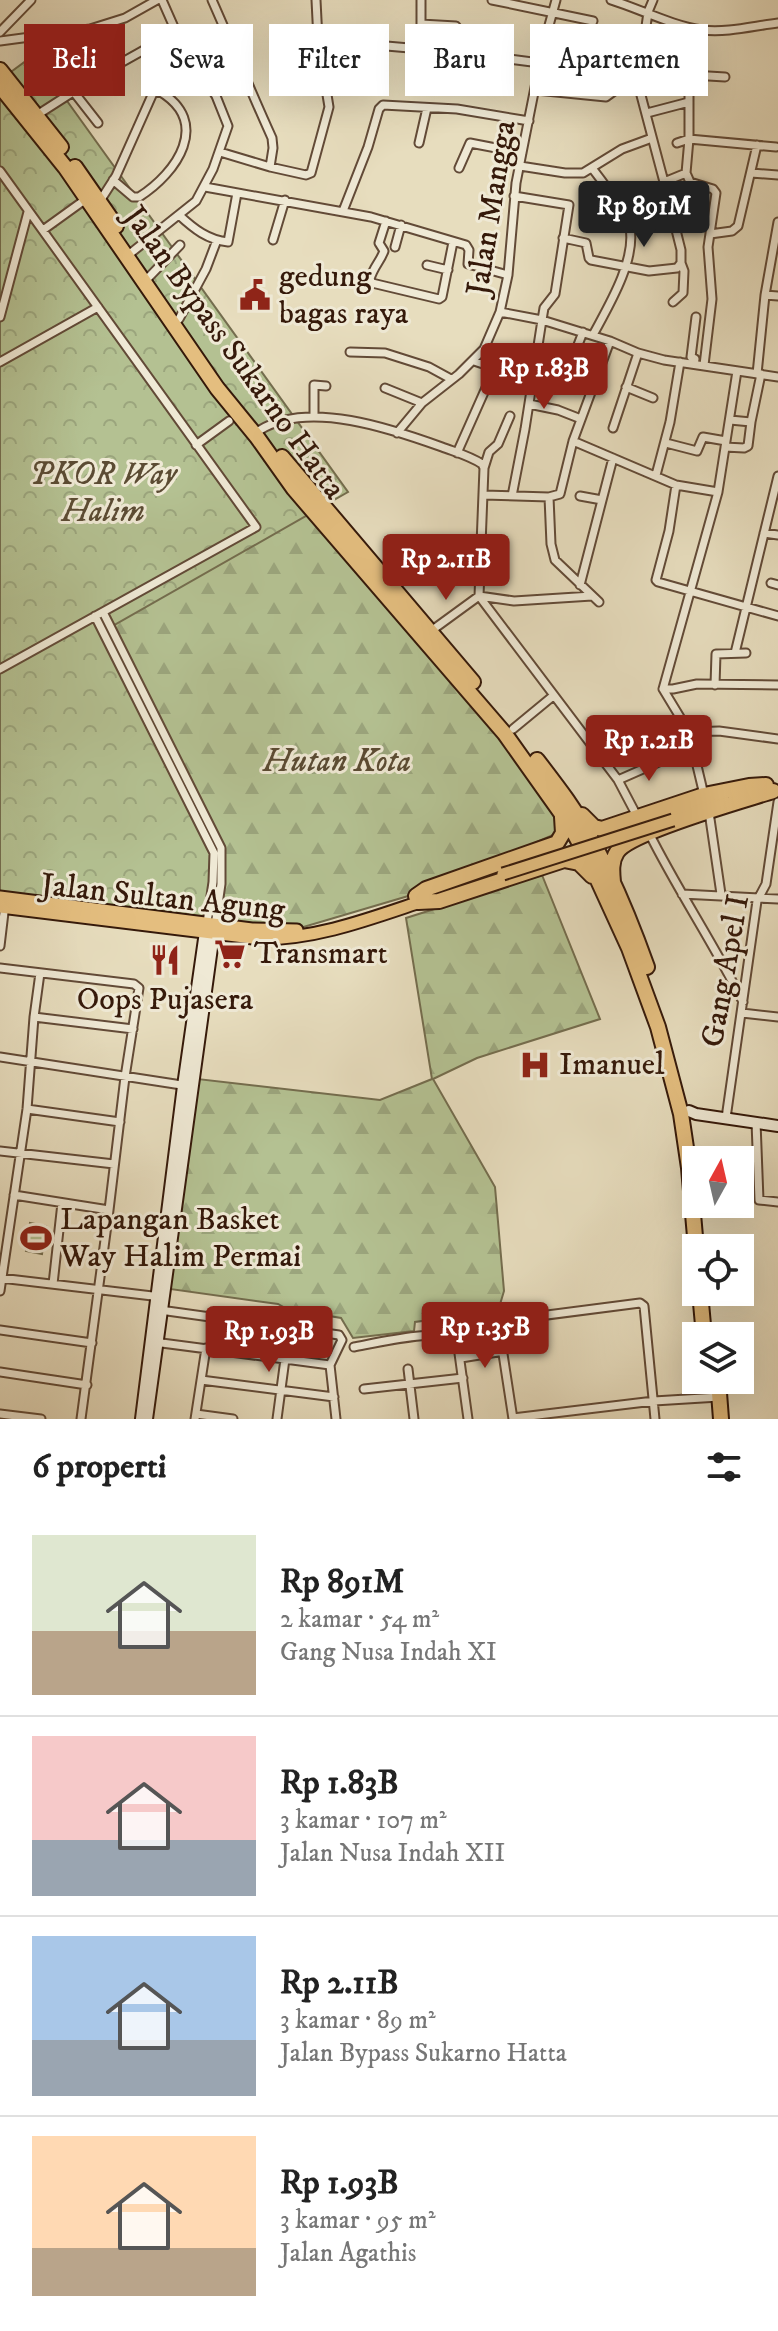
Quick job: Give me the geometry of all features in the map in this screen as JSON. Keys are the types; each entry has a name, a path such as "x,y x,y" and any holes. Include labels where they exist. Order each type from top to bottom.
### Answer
{"highway":[{"name":"Jalan Bypass Sukarno Hatta","path":"0,70 37,115 217,388 294,489 513,729 564,806 577,838 639,944 689,1111 694,1146"},
{"name":"Jalan Bypass Sukarno Hatta","path":"0,86 93,200 260,430 431,631 446,657 564,806"},
{"path":"564,806 594,827 608,828 704,795 749,786 775,796"},
{"path":"608,828 602,835 603,840 608,844 617,844 709,812 775,796"},
{"path":"557,843 564,831 564,806"},
{"path":"609,889 615,857 621,848 643,835"},
{"path":"567,842 573,846 572,853 564,860 439,901 417,899 426,889 557,843 567,842"},
{"path":"564,860 583,866 609,889"},
{"name":"Jalan Bypass Sukarno Hatta","path":"609,889 647,990 671,1070 689,1168 695,1234"},
{"path":"704,1306 709,1322"},
{"path":"706,1322 708,1306"},
{"path":"713,1394 721,1419"},
{"path":"711,1419 716,1394"}],"main road":[{"name":"Jalan Sultan Agung","path":"3,902 210,928 289,931 343,920 417,899 672,816 751,795 775,796"}],"street":[{"path":"0,32 31,0"},
{"path":"0,41 90,29 125,18 160,0 172,24"},
{"path":"212,0 272,138 270,167"},
{"path":"316,0 317,24"},
{"path":"421,0 421,24"},
{"path":"492,0 593,21"},
{"name":"Jalan Mangga","path":"548,24 556,0"},
{"path":"611,0 703,30 778,23"},
{"path":"646,24 653,0"},
{"path":"704,365 712,299 708,247 716,193 692,183 686,173 689,102 691,75 725,77"},
{"path":"43,230 93,200 113,180 153,93 159,91 185,115 185,140 176,161 163,177 139,197 133,197 113,180"},
{"path":"37,115 66,96"},
{"path":"77,96 98,123"},
{"path":"132,252 196,201 205,187 228,126 216,96"},
{"path":"220,152 270,167 306,175 311,173 329,107 327,96"},
{"name":"Jalan Mangga","path":"397,433 422,403 474,361 484,349 500,312 508,275 514,196 535,96"},
{"path":"642,96 681,250 683,293 673,302"},
{"path":"647,113 689,102"},
{"path":"343,211 381,106 486,113 529,121"},
{"path":"419,143 427,108"},
{"path":"520,166 583,173 622,149 652,138"},
{"path":"677,143 689,139 776,147"},
{"path":"459,168 470,143 522,153"},
{"path":"710,234 732,231 738,226 757,145"},
{"path":"592,168 628,222 630,241 625,266 614,294 593,335"},
{"path":"0,171 256,527 0,669"},
{"path":"664,182 686,173"},
{"path":"751,173 778,175"},
{"path":"205,187 343,211 401,225 469,247 468,264 508,275"},
{"path":"179,215 199,233 230,241 237,193"},
{"path":"512,496 544,308 555,294 569,205 514,196"},
{"path":"273,240 285,200"},
{"path":"0,317 28,212"},
{"path":"386,221 379,243 384,251 374,265 370,279 372,283 439,299 444,294 453,242"},
{"path":"666,443 697,451 703,437 744,448 748,446 759,374 765,295 778,222"},
{"path":"395,247 401,225"},
{"path":"563,238 586,243 590,259 649,271 677,268 681,263"},
{"path":"179,319 206,269 217,240"},
{"path":"149,277 180,245"},
{"path":"427,265 448,270"},
{"path":"765,295 778,296"},
{"path":"0,362 98,307"},
{"path":"500,312 583,332 638,353 778,377"},
{"path":"694,364 695,359 691,357 696,317"},
{"path":"573,377 574,355 583,332"},
{"path":"484,495 560,494 573,441 610,341"},
{"path":"350,352 385,353 429,367 451,379"},
{"path":"613,428 638,353"},
{"path":"457,453 493,372 492,367 474,361"},
{"path":"656,475 666,443 680,362"},
{"path":"704,795 689,732 663,689 718,492 737,371"},
{"path":"314,417 314,385 326,386"},
{"path":"626,387 653,398"},
{"path":"385,388 422,403"},
{"path":"529,404 581,419"},
{"path":"510,416 498,444 489,452 484,468 479,596 618,780 638,818"},
{"path":"260,430 283,420 314,417 347,420 457,453 477,461 484,468"},
{"path":"730,420 751,422"},
{"path":"196,445 229,421"},
{"path":"573,441 676,485 718,492"},
{"path":"580,585 613,458"},
{"path":"735,653 778,476"},
{"path":"676,485 671,522 656,580 778,616"},
{"path":"431,631 479,596 514,601 596,599 561,567 552,553 552,496"},
{"path":"580,496 602,500"},
{"path":"764,533 778,535"},
{"path":"99,614 214,853 210,928 159,1297 147,1419"},
{"path":"715,685 715,655 746,653"},
{"path":"663,689 697,684 778,685"},
{"path":"513,729 553,696"},
{"path":"543,706 561,706"},
{"path":"689,732 719,731 778,739"},
{"path":"618,780 668,758"},
{"name":"Gang Apel I","path":"726,1118 758,896 766,884 775,796"},
{"path":"709,812 721,894"},
{"path":"643,835 722,959 743,1009 778,1017"},
{"path":"682,894 778,899"},
{"path":"0,946 3,902"},
{"path":"0,968 138,986 81,1419"},
{"path":"0,1291 27,1109 40,973"},
{"path":"34,1017 133,1029"},
{"path":"0,1057 188,1086"},
{"path":"711,1116 728,1101"},
{"path":"27,1109 120,1122"},
{"path":"689,1111 778,1126"},
{"path":"756,1122 759,1200 778,1202"},
{"path":"0,1151 114,1164"},
{"path":"14,1195 109,1210"},
{"path":"53,1284 62,1203"},
{"path":"1,1278 159,1297"},
{"path":"655,1419 654,1401 644,1306 640,1303 501,1321 499,1328 513,1418 654,1401 715,1398"},
{"path":"158,1310 339,1335 342,1340 330,1365 336,1419"},
{"path":"0,1330 92,1343"},
{"path":"354,1347 446,1334 457,1339 468,1419"},
{"path":"154,1342 330,1365"},
{"path":"141,1419 154,1342"},
{"path":"206,1348 196,1416 233,1419"},
{"path":"461,1358 504,1351"},
{"path":"277,1419 285,1359"},
{"path":"408,1369 414,1419"},
{"path":"0,1372 87,1385"},
{"path":"364,1389 463,1378"},
{"path":"201,1380 334,1397"},
{"path":"0,1414 41,1419"}],"green space":[{"name":"PKOR Way Halim","path":"24,62 24,96 63,96 348,492 104,631 218,851 221,883 215,924 0,895 0,80"},
{"name":"Hutan Kota","path":"236,419 447,666 553,806 560,832 415,894 290,931 252,929 216,912 95,616"},
{"path":"542,875 600,1019 477,1058 433,1079 495,1187 504,1291 498,1311 415,1322 414,1331 353,1338 341,1318 287,1309 278,1304 170,1289 198,1079 380,1100 432,1079 406,918"},
{"name":"Lapangan Basket Way Halim Permai","path":"30,1223 46,1226 42,1254 26,1251"}],"place":[{"name":"gedung bagas raya","path":"255,295"},
{"name":"Transmart","path":"230,954"},
{"name":"Oops Pujasera","path":"165,960"},
{"name":"Imanuel","path":"535,1065"},
{"name":"Lapangan Basket Way Halim Permai","path":"36,1238"}]}
